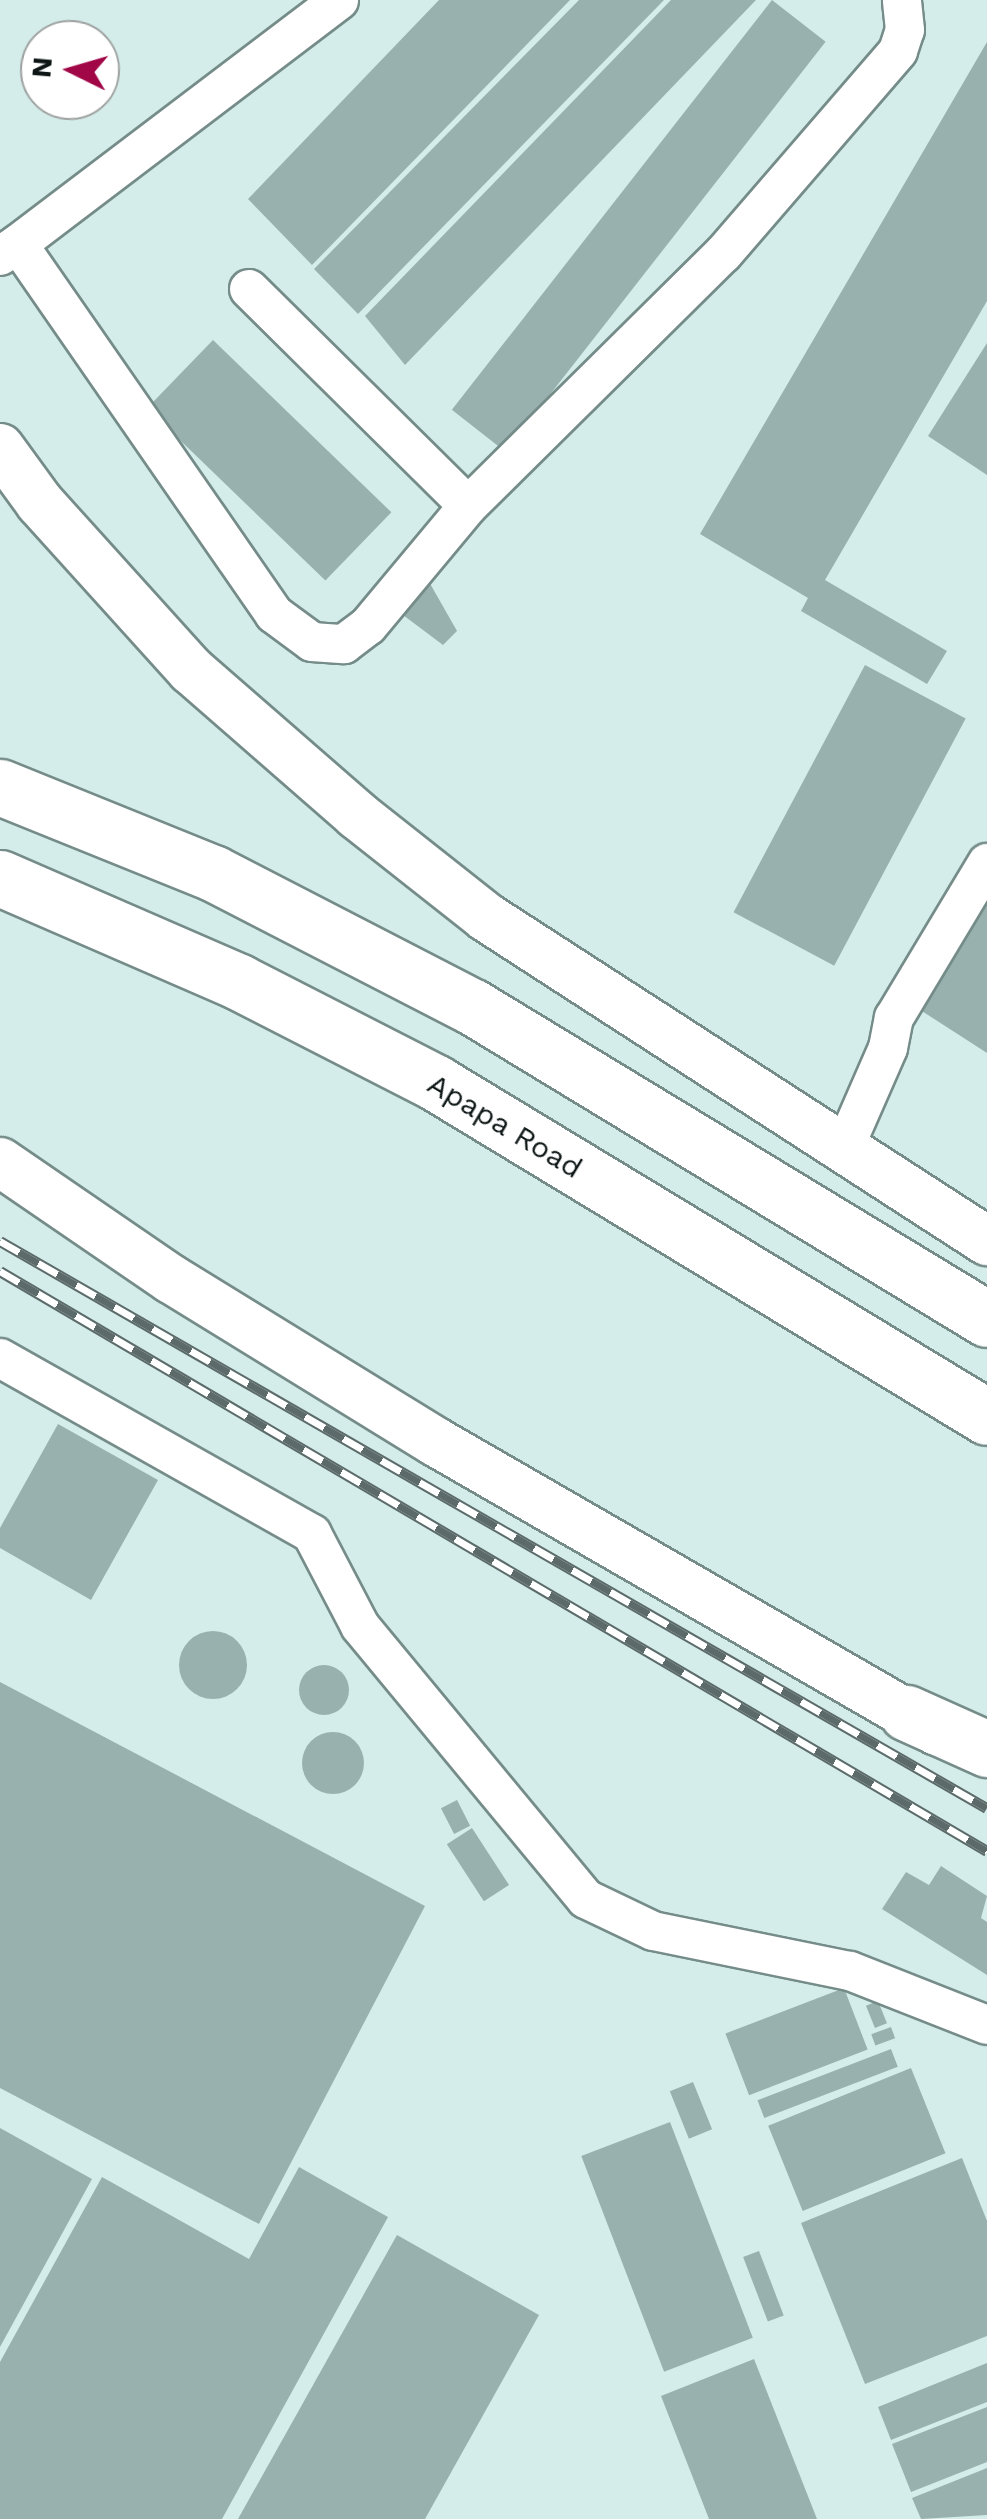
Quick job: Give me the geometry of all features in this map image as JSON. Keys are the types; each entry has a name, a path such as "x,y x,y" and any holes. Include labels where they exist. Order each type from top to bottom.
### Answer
{"highway":[{"path":"0,787 213,873 473,1007 987,1320"},
{"name":"Apapa Road","path":"0,878 239,982 436,1083 987,1416"},
{"path":"907,1713 987,1749"}],"main road":[{"path":"0,448 40,503 191,670 357,816 486,917 843,1151 987,1240"},
{"path":"0,1162 171,1279 436,1442 987,1761"}],"lane":[{"path":"340,0 9,250 290,630 312,642 344,644 368,626 468,506 723,254 898,51 905,30 902,0"},
{"path":"249,290 468,506"},
{"path":"843,1151 888,1048 894,1018 987,863"},
{"path":"0,1358 312,1534 360,1626 586,1899 653,1930 850,1972 987,2025"}],"building":[{"path":"439,0 570,0 312,265 248,199"},
{"path":"579,0 664,0 358,314 314,269"},
{"path":"671,0 756,0 405,365 365,316"},
{"path":"772,0 826,42 505,452 452,410"},
{"path":"987,42 987,301 825,580 947,651 927,684 801,611 808,598 700,534"},
{"path":"213,340 391,512 325,581 147,408"},
{"path":"987,343 987,475 928,436"},
{"path":"428,580 457,631 443,645 403,615"},
{"path":"865,665 966,719 834,966 734,912"},
{"path":"987,882 987,1053 911,1004"},
{"path":"58,1424 158,1480 91,1600 0,1548 0,1528"},
{"path":"213,1631 226,1633 237,1641 245,1652 245,1678 237,1689 226,1697 213,1699 200,1697 189,1689 181,1678 179,1665 181,1652 189,1641 200,1633"},
{"path":"324,1665 341,1673 349,1690 341,1707 324,1715 307,1707 299,1690 307,1673"},
{"path":"0,1682 425,1906 259,2224 0,2088"},
{"path":"333,1732 355,1741 364,1763 355,1785 333,1794 311,1785 302,1763 311,1741"},
{"path":"457,1800 470,1826 454,1834 441,1808"},
{"path":"472,1828 509,1885 484,1901 447,1844"},
{"path":"941,1866 987,1896 981,1918 987,1922 987,1975 882,1909 906,1872 929,1885"},
{"path":"844,1988 868,2050 749,2095 725,2034"},
{"path":"878,2001 887,2023 875,2028 866,2006"},
{"path":"891,2027 895,2038 875,2045 871,2034"},
{"path":"891,2049 898,2067 764,2118 757,2100"},
{"path":"911,2068 945,2153 803,2211 768,2126"},
{"path":"693,2082 712,2129 689,2139 670,2091"},
{"path":"670,2122 753,2338 664,2372 581,2156"},
{"path":"0,2128 92,2179 0,2347"},
{"path":"962,2158 987,2221 987,2336 865,2384 801,2223"},
{"path":"299,2167 388,2217 222,2519 0,2519 0,2362 102,2177 249,2259"},
{"path":"397,2235 539,2315 425,2519 238,2519"},
{"path":"759,2251 784,2315 768,2322 743,2257"},
{"path":"754,2359 817,2519 709,2519 661,2396"},
{"path":"987,2363 987,2402 891,2440 878,2407"},
{"path":"987,2407 987,2462 911,2492 892,2444"},
{"path":"987,2468 987,2515 921,2519 912,2498"}],"railway":[{"path":"0,1241 987,1808"},
{"path":"0,1271 987,1851"}]}
